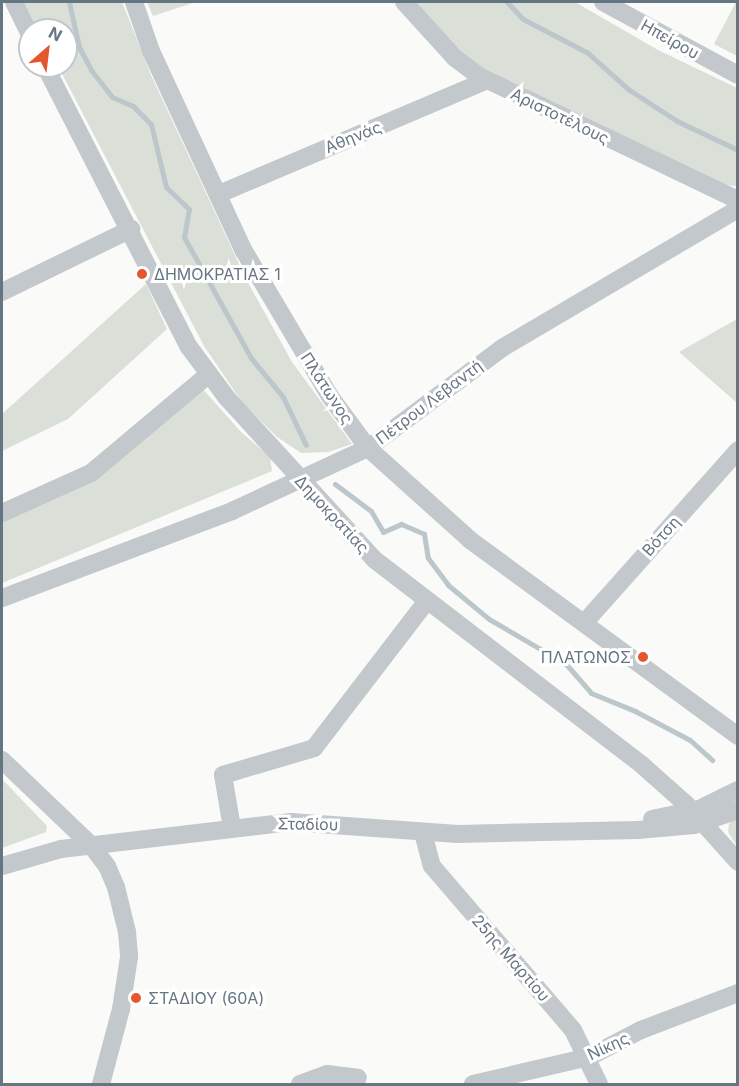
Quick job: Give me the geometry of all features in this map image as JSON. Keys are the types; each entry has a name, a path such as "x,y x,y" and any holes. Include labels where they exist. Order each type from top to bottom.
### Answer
{"street":[{"path":"14,2 22,18"},
{"name":"Πλάτωνος","path":"135,2 151,51 244,251 323,386 368,448 470,540 585,621 738,736"},
{"name":"Αριστοτέλους","path":"404,2 455,58 487,80 738,200"},
{"name":"Ηπείρου","path":"603,2 738,75"},
{"name":"Δημοκρατίας","path":"51,78 189,347 209,374 300,479 359,544 426,602 662,782 738,861"},
{"name":"Αθηνάς","path":"219,194 487,80"},
{"name":"Πέτρου Λεβαντή","path":"2,598 181,532 368,448 502,348 738,209"},
{"path":"2,292 131,230"},
{"path":"2,513 91,473 209,374"},
{"name":"Βότση","path":"585,621 738,450"},
{"path":"232,828 223,775 314,747 426,602"},
{"path":"2,760 91,845 113,879 129,948 121,1010 101,1084"},
{"path":"652,819 663,799 662,782"},
{"name":"Σταδίου","path":"2,866 49,851 232,828 308,822 423,833 663,829 698,817 738,790"},
{"name":"Σταδίου","path":"617,828 652,819 698,817 738,810"},
{"name":"25ης Μαρτίου","path":"423,833 427,857 434,870 562,1016 589,1057 599,1084"},
{"name":"Νίκης","path":"473,1084 589,1057 641,1030 738,993"},
{"path":"300,1084 327,1074 358,1078"}],"shaded area":[{"path":"24,2 122,2 151,75 247,281 292,362 352,444 328,452 301,453 277,437 242,402 204,346 64,78 78,78 78,18 32,18"},
{"path":"147,2 196,2 153,16"},
{"path":"414,2 575,2 658,50 737,88 737,186 727,185 483,68 460,52"},
{"path":"738,2 737,56 714,44"},
{"path":"146,284 167,329 68,419 2,451 2,414"},
{"path":"737,319 737,403 679,352"},
{"path":"201,387 241,432 270,457 272,471 2,583 2,519 99,475"},
{"path":"2,779 47,826 46,832 2,848"},
{"path":"737,817 737,846 728,832 729,824"}],"waterway":[{"path":"69,2 79,47 91,70 112,97 133,106 151,124 166,187 189,209 184,237 251,358 283,397 306,445"},
{"path":"507,2 523,19 588,53 628,89 677,121 738,150"},
{"path":"335,484 371,511 383,532 401,524 424,534 428,558 448,585 489,619 566,664 591,693 635,711 690,740 712,760"}],"place":[{"name":"ΔΗΜΟΚΡΑΤΙΑΣ 1","path":"142,274"},
{"name":"ΠΛΑΤΩΝΟΣ","path":"643,657"},
{"name":"ΣΤΑΔΙΟΥ (60A)","path":"136,998"}]}
